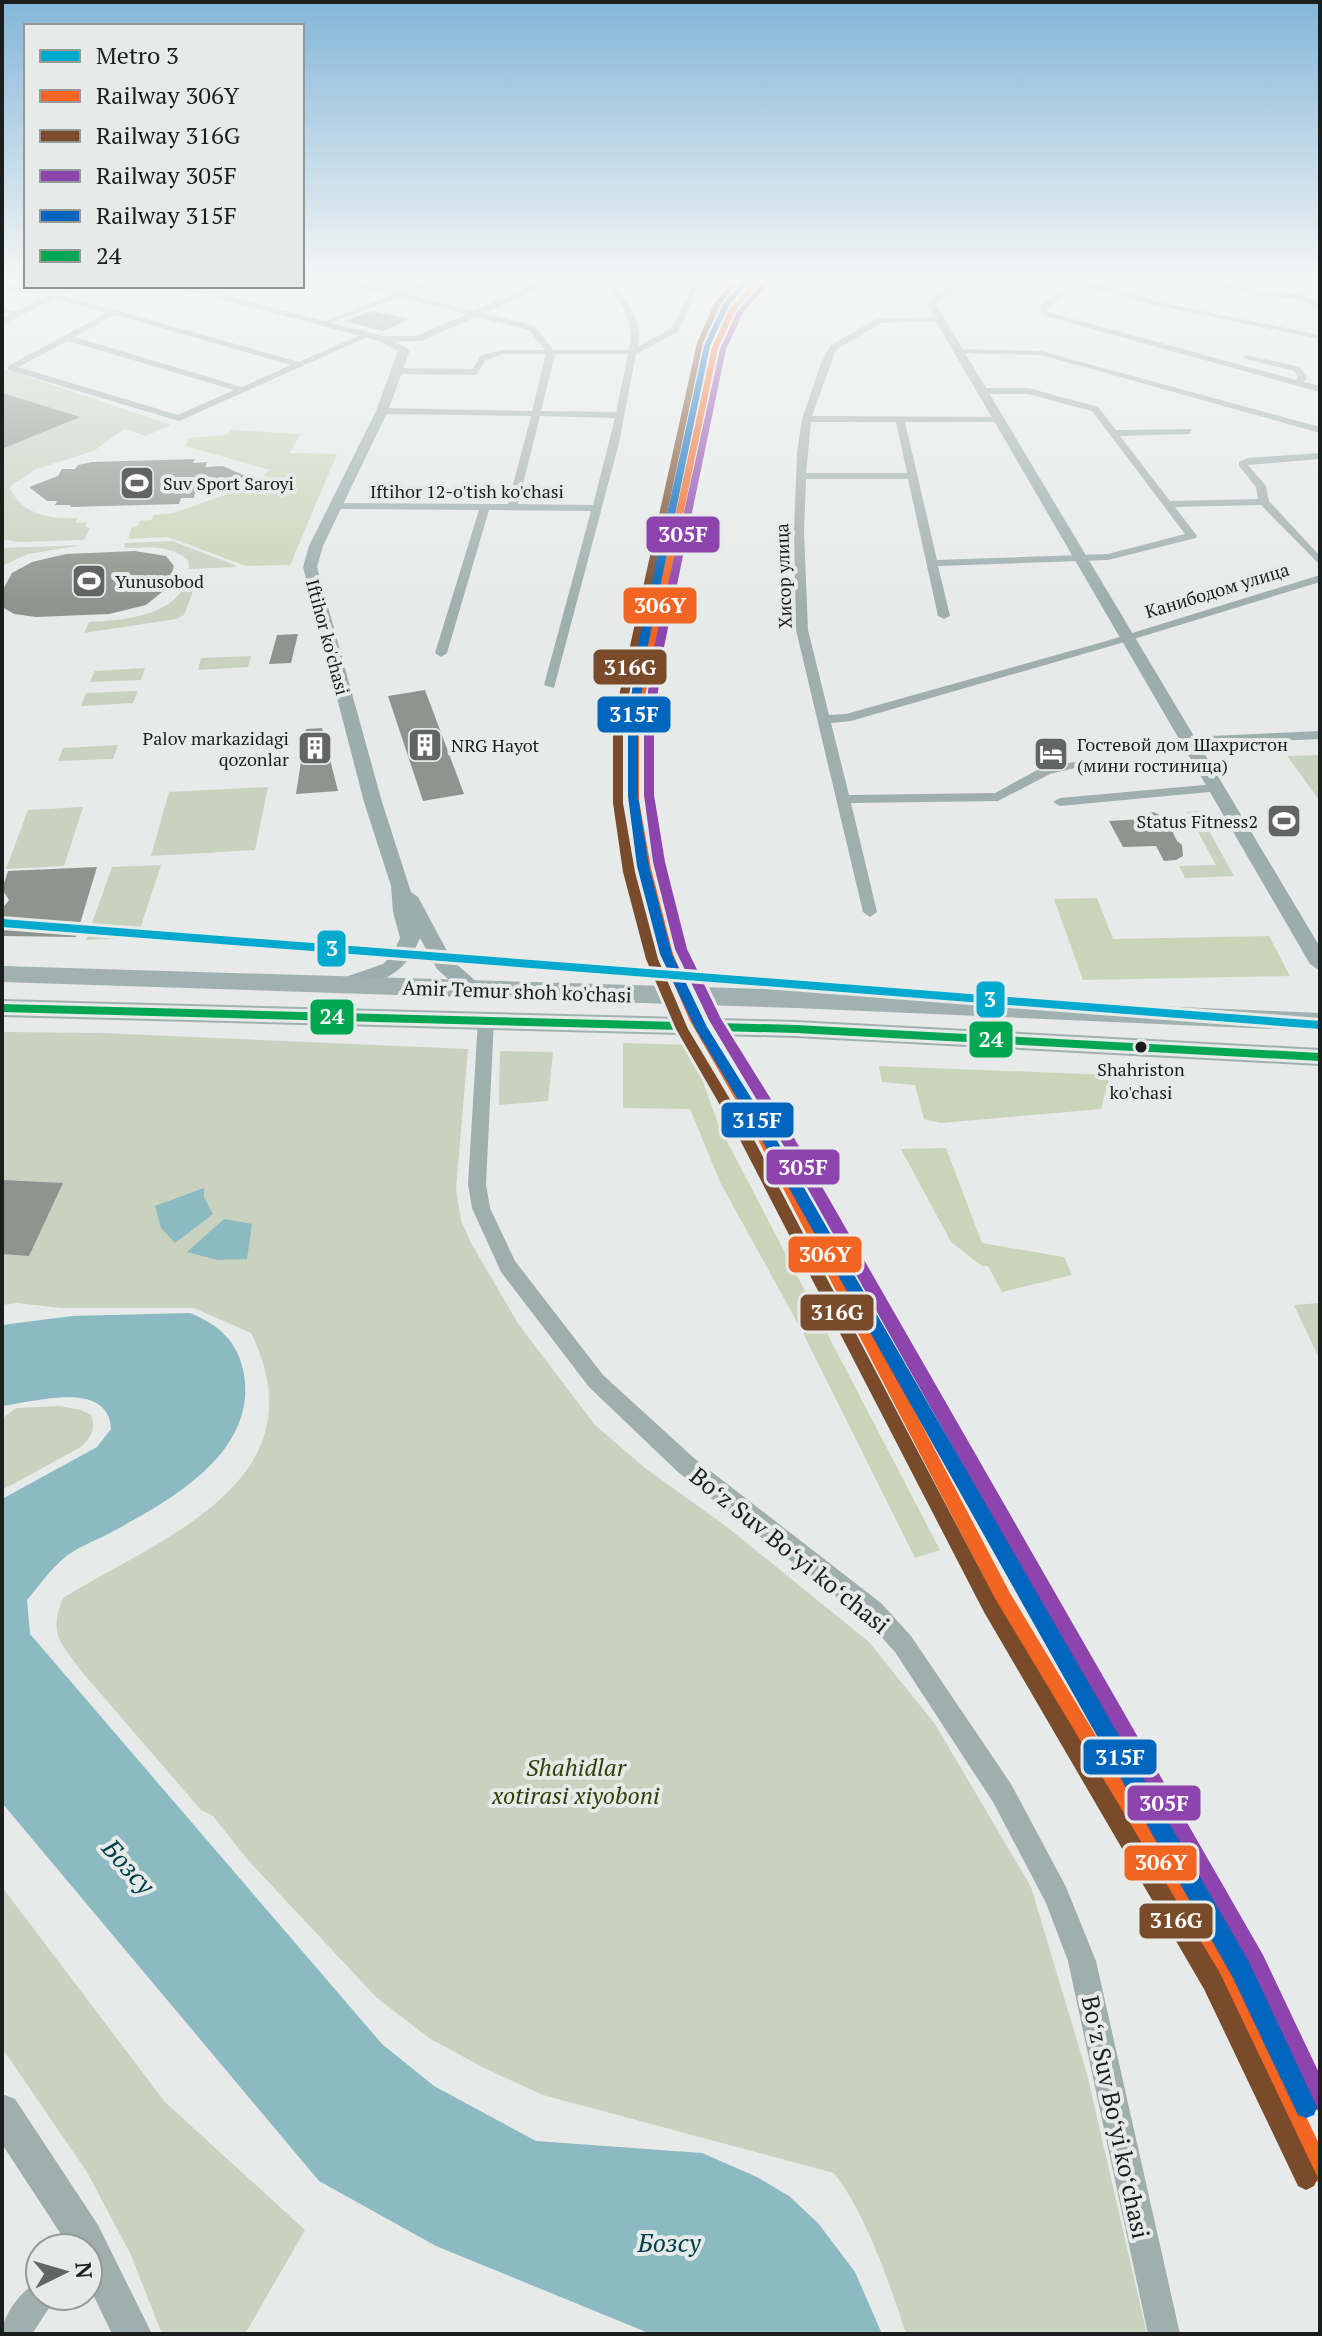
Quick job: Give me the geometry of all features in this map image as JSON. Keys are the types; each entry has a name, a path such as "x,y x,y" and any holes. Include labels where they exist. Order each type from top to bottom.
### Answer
{"main road":[{"name":"Iftihor ko'chasi","path":"392,387 314,551 310,572 373,802 401,886 444,964 472,989"},
{"path":"980,387 1320,964"},
{"name":"Iftihor ko'chasi","path":"344,985 382,973 405,952 410,938 403,912 401,886"},
{"name":"Amir Temur shoh ko'chasi","path":"2,974 796,999 1320,1022"},
{"name":"Amir Temur shoh ko'chasi","path":"2,1008 796,1029 1320,1057"}],"street":[{"path":"75,387 179,418 249,387"},
{"path":"232,387 242,390"},
{"path":"513,506 542,387"},
{"path":"550,685 625,387"},
{"name":"Хисор улица","path":"817,387 807,419 801,476 802,630 870,912"},
{"path":"1164,387 1320,430"},
{"path":"934,563 1108,557 1192,536 1092,407 1028,391 982,391"},
{"path":"382,411 619,415"},
{"path":"807,419 999,419"},
{"path":"900,420 944,616"},
{"path":"1115,433 1189,431"},
{"path":"1320,456 1242,464 1261,486 1264,502 1320,562"},
{"path":"801,476 913,476"},
{"path":"1168,504 1264,502"},
{"name":"Iftihor 12-o'tish ko'chasi","path":"336,506 597,508"},
{"path":"441,653 485,506"},
{"name":"Канибодом улица","path":"824,719 847,718 1320,578"},
{"path":"1187,741 1320,735"},
{"path":"843,799 998,797 1046,771 1080,765"},
{"path":"1060,802 1215,788"},
{"name":"Boʻz Suv Boʻyi koʻchasi","path":"486,1020 477,1184 481,1208 508,1266 609,1397 687,1466 873,1611 903,1644 1002,1793 1057,1896 1082,1961 1164,2334"},
{"path":"2,2112 74,2232"},
{"path":"104,2283 133,2334"},
{"path":"13,2334 29,2312"}],"green space":[{"path":"2,387 58,387 171,425 146,436 124,429 94,451 36,469 12,485 10,489 16,498 39,514 77,518 76,523 87,522 85,527 90,528 84,540 18,542 2,539"},
{"path":"231,430 300,434 290,453 337,454 290,565 246,566 168,537 128,539 132,527 138,526 140,521 151,520 154,515 174,513 269,479 263,475 270,470 185,446 189,438 227,435"},
{"path":"172,541 237,567 189,569 188,560 173,551 124,546 125,543"},
{"path":"83,545 28,554 2,566 2,548"},
{"path":"193,591 184,615 176,619 84,633 89,622 139,616 163,607 181,592"},
{"path":"251,656 248,667 198,670 201,658"},
{"path":"145,668 141,680 90,682 95,671"},
{"path":"138,691 133,703 81,706 86,693"},
{"path":"118,745 113,759 58,761 63,748"},
{"path":"1320,755 1320,801 1287,756"},
{"path":"268,787 255,850 151,856 169,792"},
{"path":"83,807 64,866 6,869 28,810"},
{"path":"1198,811 1234,876 1185,878 1179,866 1216,865 1187,812"},
{"path":"161,865 137,938 86,940 112,867"},
{"path":"1097,898 1113,939 1269,936 1290,976 1083,980 1054,899"},
{"name":"Shahidlar xotirasi xiyoboni","path":"2,1032 102,1033 468,1049 456,1189 461,1220 519,1325 595,1425 645,1468 727,1527 869,1642 935,1724 1031,1887 1087,2074 1147,2334 906,2334 867,2229 834,2173 543,2095 429,2038 376,1997 248,1860 213,1816 201,1810 82,1672 59,1638 57,1621 63,1598 184,1527 221,1499 249,1467 266,1429 268,1385 251,1333 194,1308 2,1305"},
{"path":"623,1043 694,1045 719,1126 940,1550 915,1558 802,1331 720,1182 690,1109 623,1108"},
{"path":"500,1051 553,1052 548,1101 499,1105"},
{"path":"879,1066 1110,1075 1101,1109 941,1123 924,1119 915,1085 882,1082"},
{"path":"946,1148 982,1243 1064,1257 1072,1275 1002,1292 988,1266 982,1266 951,1242 901,1149"},
{"path":"1320,1303 1320,1360 1294,1305"},
{"path":"60,1406 91,1415 93,1429 87,1440 81,1447 2,1490 2,1419 16,1408"},
{"path":"2,1887 165,2102 305,2230 245,2334 162,2334 131,2255 87,2172 2,2048"}],"water":[{"path":"204,1188 204,1197 213,1214 175,1243 161,1228 155,1206"},
{"path":"224,1219 252,1224 247,1259 217,1260 187,1252"},
{"name":"Бозсу","path":"190,1313 218,1329 237,1352 244,1374 244,1402 237,1428 224,1450 183,1489 112,1532 75,1550 59,1563 27,1600 30,1634 382,2044 434,2086 536,2141 702,2153 757,2177 789,2196 818,2223 855,2272 882,2334 651,2334 436,2246 319,2181 2,1803 2,1499 97,1447 111,1429 107,1413 98,1404 84,1399 50,1398 2,1406 2,1325 72,1316"}],"building":[{"path":"2,393 80,417 2,449"},
{"name":"Suv Sport Saroyi","path":"195,459 193,463 207,462 205,467 223,466 250,478 216,493 195,493 194,498 181,498 179,504 70,507 55,505 57,501 47,501 29,487 58,476 62,469 75,469 78,465 92,462"},
{"name":"Yunusobod","path":"135,551 166,556 174,566 167,588 146,605 109,614 36,617 14,614 2,607 2,591 12,573 32,562 66,554"},
{"path":"298,634 291,663 269,664 277,635"},
{"name":"NRG Hayot","path":"425,690 464,794 423,801 388,696"},
{"name":"Palov markazidagi qozonlar","path":"322,728 338,791 296,794 306,729"},
{"path":"1153,812 1166,818 1182,845 1183,856 1164,861 1156,846 1123,847 1109,821 1143,819 1143,815"},
{"path":"97,867 76,937 2,936 2,909 9,900 2,889 8,871"},
{"path":"2,1180 63,1183 29,1256 2,1254"}],"metro line":[{"name":"3","path":"2,923 1320,1025"}],"rail line":[{"name":"316G","path":"691,387 618,723 618,803 629,872 652,959 682,1029 745,1136 990,1606 1212,1981 1306,2178"},
{"name":"315F","path":"698,387 642,650 633,723 633,796 643,866 666,954 701,1028 763,1129 1241,1970 1306,2107"},
{"name":"306Y","path":"707,387 634,725 634,800 645,868 667,954 696,1021 759,1128 1004,1599 1226,1973 1320,2171"},
{"name":"305F","path":"715,387 658,652 649,723 649,795 659,862 681,949 715,1020 777,1121 1255,1963 1320,2100"}],"transit line":[{"name":"24","path":"2,1008 796,1029 1320,1057"}],"place":[{"name":"Suv Sport Saroyi","path":"137,483"},
{"name":"Yunusobod","path":"89,581"},
{"name":"NRG Hayot","path":"425,745"},
{"name":"Palov markazidagi qozonlar","path":"315,748"},
{"name":"Гостевой дом Шахристон (мини гостиница)","path":"1051,754"},
{"name":"Status Fitness2","path":"1284,821"},
{"name":"Shahriston ko'chasi","path":"1141,1047"}]}
